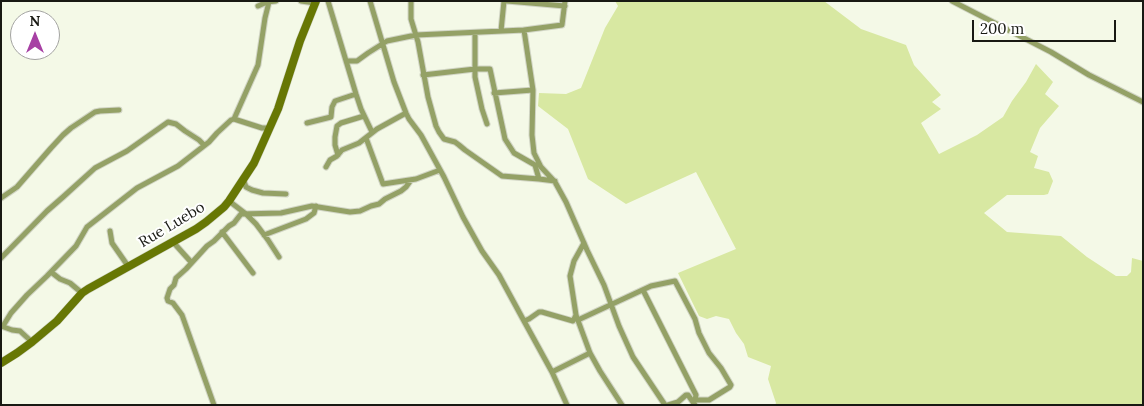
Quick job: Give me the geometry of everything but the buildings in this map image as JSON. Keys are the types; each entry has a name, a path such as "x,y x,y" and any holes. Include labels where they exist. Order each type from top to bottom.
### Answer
{"street":[{"path":"258,6 276,1"},
{"path":"301,1 315,2"},
{"path":"328,1 356,94 372,132"},
{"path":"370,1 394,82 406,114 421,135 482,251 499,275 552,372 567,405"},
{"path":"411,1 412,19 433,118 444,139 455,142 502,176 555,182"},
{"path":"346,61 357,60 387,42 416,35 524,30 562,25 565,4 506,1 501,31"},
{"path":"952,1 1143,102"},
{"path":"32,342 20,331 2,326 19,304 76,246 91,224 137,188 178,166 209,142 234,119 258,65 265,18 270,2"},
{"name":"Rue Luebo","path":"1,363 18,353 57,321 82,293 206,222 230,201 254,163 278,109 315,2"},
{"path":"524,30 532,90 534,153 541,167 555,182 573,216 604,285 611,304 619,326 633,357 666,405 678,402 686,395 694,401 709,400 731,385 709,353 695,319 675,280 651,286 611,304 577,317 573,321 542,312 524,321"},
{"path":"475,33 475,68 479,99 487,124"},
{"path":"423,75 475,68 490,69 505,139 514,152 535,165 539,179"},
{"path":"494,93 532,90"},
{"path":"307,123 331,117 332,107 336,101 356,94"},
{"path":"1,198 17,186 71,128 95,112 118,110"},
{"path":"326,167 330,160 342,150 359,143 372,132 406,114"},
{"path":"338,155 335,145 337,126 364,116"},
{"path":"234,119 269,128"},
{"path":"1,258 42,214 95,168 127,151 168,122 176,124 204,145"},
{"path":"366,138 384,184 411,180 440,170"},
{"path":"243,178 246,187 252,190 263,193 286,194"},
{"path":"214,405 182,315 167,298 170,288 175,284 176,278 207,246 234,223 241,214 281,213 316,206 341,211 360,211 379,204 401,191 411,180"},
{"path":"392,184 398,186 401,191"},
{"path":"230,201 246,214 264,234 278,257"},
{"path":"264,234 306,219 314,213 316,206"},
{"path":"110,231 112,243 128,266"},
{"path":"222,232 253,273"},
{"path":"173,242 192,262"},
{"path":"584,243 574,261 570,276 577,317 590,353 622,405"},
{"path":"51,272 60,279 70,283 82,293"},
{"path":"642,290 696,394 694,401"},
{"path":"552,372 590,353"}],"green space":[{"path":"615,1 824,1 861,29 906,45 914,65 941,95 932,102 941,109 921,123 939,154 977,135 1003,117 1036,64 1053,82 1045,94 1059,106 1040,128 1030,152 1038,156 1034,168 1049,172 1053,181 1048,194 1007,195 984,213 1007,232 1061,236 1087,257 1116,276 1127,276 1131,272 1132,258 1143,261 1143,405 775,405 768,379 771,366 748,357 744,344 729,319 716,316 707,319 699,316 678,273 736,249 696,172 626,204 588,179 568,129 538,106 539,93 566,94 581,88 605,28 618,6"}]}
